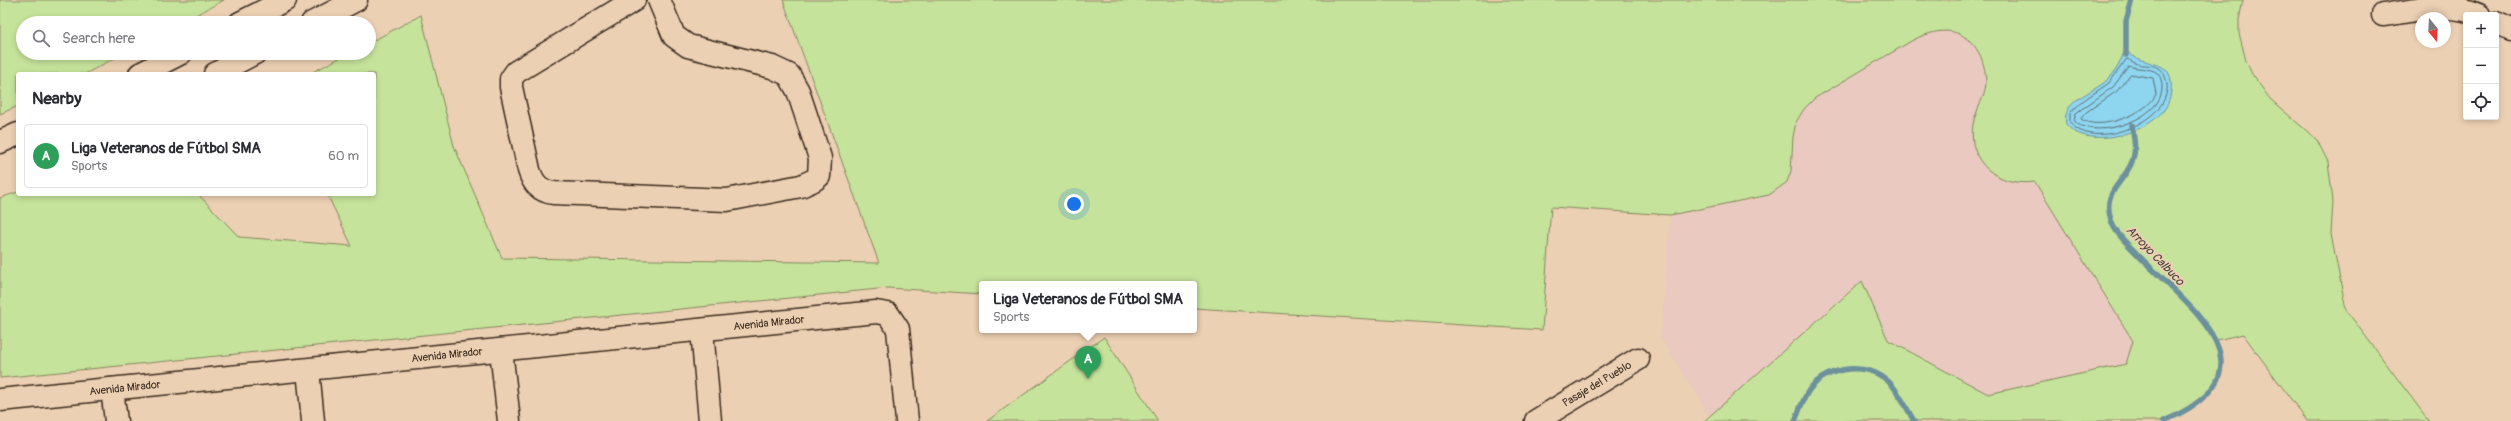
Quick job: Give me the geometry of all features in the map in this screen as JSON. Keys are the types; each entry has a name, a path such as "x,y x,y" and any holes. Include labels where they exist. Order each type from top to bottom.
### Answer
{"street":[{"path":"254,16 285,0"},
{"path":"325,16 356,0"},
{"path":"634,0 513,75 511,87 531,177 538,187 554,193 718,200 801,186 814,180 821,170 820,158 798,91 789,75 772,67 688,46 674,36 669,28 659,0"},
{"path":"2383,15 2451,8 2475,9"},
{"path":"2499,24 2511,30"},
{"path":"144,72 167,60"},
{"path":"219,72 242,60"},
{"path":"0,142 16,135"},
{"name":"Avenida Mirador","path":"0,400 876,312 888,314 893,318 899,335 907,421"},
{"path":"702,330 710,421"},
{"path":"501,350 509,421"},
{"name":"Pasaje del Pueblo","path":"1536,421 1638,359"},
{"path":"308,370 313,421"},
{"path":"112,389 116,421"}],"shaded area":[{"path":"1946,31 1958,33 1969,40 1978,50 1983,62 1986,85 1973,124 1973,140 1978,154 2021,184 2035,182 2133,341 2126,364 1988,394 1888,340 1861,281 1710,416 1661,338 1670,215 1757,199 1792,159 1796,122 1804,109 1815,98 1913,40 1930,33"}],"green space":[{"path":"0,0 224,0 194,16 16,16 16,60 111,60 89,72 16,72 16,107 0,114"},
{"path":"783,0 2243,0 2239,20 2239,33 2246,61 2252,74 2270,99 2317,140 2328,162 2333,201 2331,234 2346,310 2429,421 2307,421 2243,334 2217,340 2220,355 2220,369 2216,381 2200,400 2177,415 2164,421 1704,421 1862,281 1888,340 1988,394 2126,364 2133,341 2035,182 2021,183 2009,181 1988,170 1980,161 1972,138 1973,124 1986,83 1984,65 1976,48 1971,42 1964,36 1946,31 1929,34 1913,40 1815,98 1804,109 1796,122 1793,137 1791,171 1787,182 1769,195 1670,215 1551,207 1542,330 1197,308 1197,281 979,281 979,294 888,288 0,378 0,198 16,193 16,196 200,196 239,237 352,246 328,196 376,196 376,72 313,72 336,60 376,60 376,39 421,15 454,146 502,258 879,263"},
{"path":"1104,337 1158,421 987,421"}],"water":[{"path":"2125,49 2132,56 2140,60 2164,68 2169,74 2171,83 2170,97 2165,109 2154,120 2140,128 2124,134 2107,137 2090,137 2076,133 2066,124 2068,109 2079,98 2110,78 2118,66"}],"waterway":[{"name":"Arroyo Calbuco","path":"2126,55 2126,21 2132,0"},
{"name":"Arroyo Calbuco","path":"2132,125 2134,155 2127,172 2111,196 2109,203 2111,220 2123,239 2201,319 2215,340 2221,361 2216,382 2198,402 2164,421"},
{"name":"Arroyo Calbuco","path":"1795,421 1809,390 1817,382 1827,375 1837,371 1849,369 1860,369 1872,372 1891,384 1904,402 1914,421"}],"place":[{"name":"Liga Veteranos de Fútbol SMA","path":"1088,379"}]}
